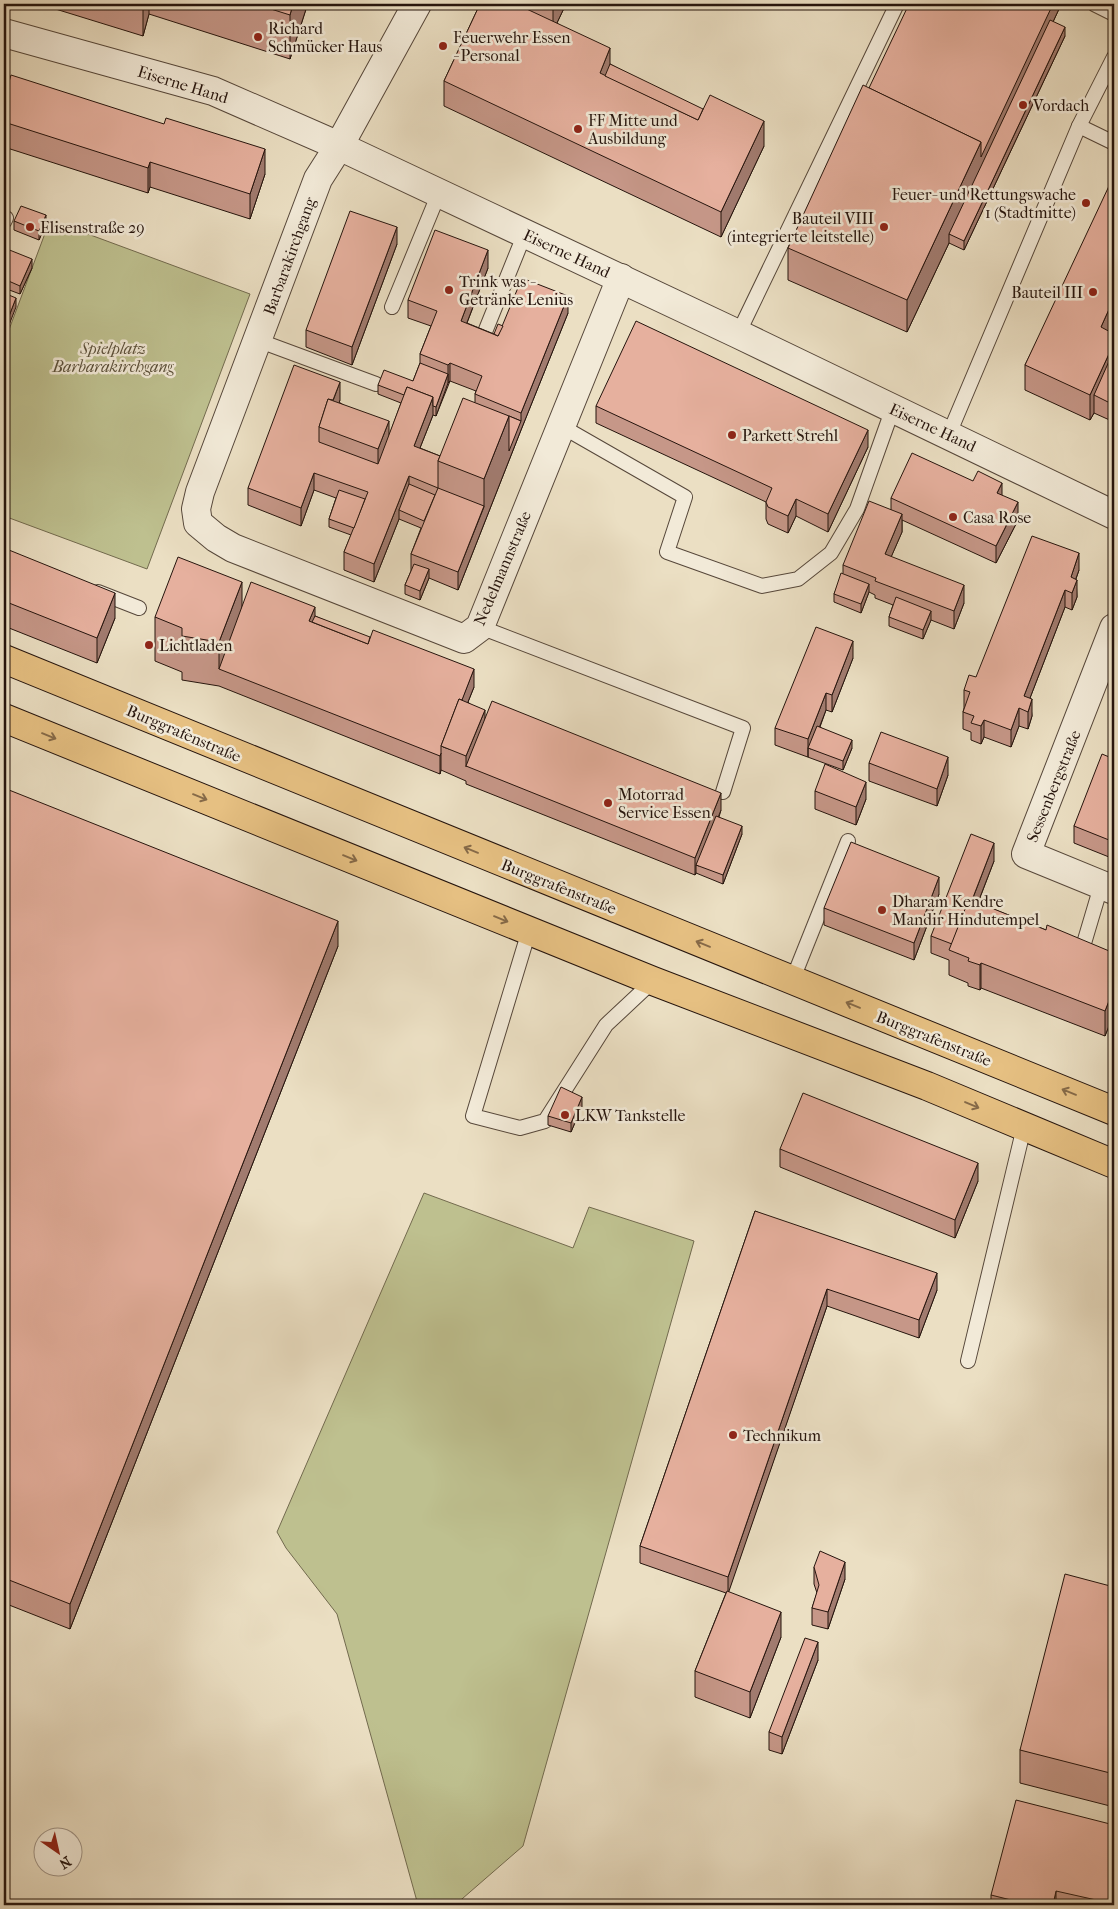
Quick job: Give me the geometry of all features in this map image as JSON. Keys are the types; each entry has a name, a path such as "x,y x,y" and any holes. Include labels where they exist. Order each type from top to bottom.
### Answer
{"main road":[{"name":"Burggrafenstraße","path":"4,659 1114,1110"},
{"path":"4,718 653,981 927,1086 1114,1164"}],"street":[{"name":"Barbarakirchgang","path":"198,523 196,509 200,492 318,179 339,146 417,4"},
{"name":"Eiserne Hand","path":"4,33 212,91 339,146 949,434 1114,515"},
{"name":"Nedelmannstraße","path":"198,523 216,538 233,548 464,639 480,627 621,278"},
{"name":"Sessenbergstraße","path":"1108,888 1026,854 1114,628"}],"lane":[{"path":"738,334 897,4"},
{"path":"1094,4 1114,14"},
{"path":"949,434 1079,126 1114,57"},
{"path":"1079,126 1114,143"},
{"path":"392,307 439,193"},
{"path":"4,217 6,218 4,222"},
{"path":"485,332 525,234"},
{"path":"257,340 376,384"},
{"path":"561,426 685,497 667,552 762,586 798,579 832,553 857,509 893,408"},
{"path":"86,588 139,608"},
{"path":"480,627 743,728 723,792"},
{"path":"792,980 848,841"},
{"path":"1082,950 1108,888"},
{"path":"530,931 472,1116 520,1128 545,1121 606,1025 653,981"},
{"path":"968,1361 1024,1127"}],"green space":[{"name":"Spielplatz Barbarakirchgang","path":"50,220 250,294 147,569 4,516 4,343"},
{"path":"424,1193 573,1248 589,1207 694,1241 523,1846 455,1905 418,1905 337,1614 286,1548 277,1532"}],"building":[{"path":"255,4 293,4 290,15"},
{"name":"FF Mitte und Ausbildung","path":"480,4 516,4 610,48 600,73 698,120 710,95 764,121 721,212 444,81"},
{"path":"909,4 1053,4 981,157 981,142 869,88"},
{"name":"Vordach","path":"1050,20 1065,27 964,241 949,234"},
{"path":"610,64 703,109 698,120 605,76"},
{"path":"11,75 164,124 166,118 265,149 250,194 150,162 148,168 4,122 4,99"},
{"name":"Bauteil VIII (integrierte leitstelle)","path":"863,85 981,142 907,300 788,248"},
{"name":"Bauteil III","path":"1109,186 1114,188 1114,219 1110,226 1110,233 1114,235 1114,298 1101,327 1114,334 1114,343 1090,395 1025,365"},
{"path":"21,206 46,215 39,231 14,221"},
{"path":"350,211 397,227 352,347 306,330"},
{"path":"1114,219 1114,228 1110,226"},
{"path":"435,230 488,250 461,321 498,336 522,278 568,296 521,413 475,394 482,376 450,363 448,365 420,354 437,311 408,300"},
{"path":"7,249 32,259 20,286 4,279 4,256"},
{"path":"4,293 16,298 4,329"},
{"name":"Parkett Strehl","path":"636,321 868,430 828,514 796,499 788,516 768,507 766,502 772,488 596,406"},
{"path":"498,324 503,326 498,336 494,334"},
{"path":"1114,350 1114,405 1094,395"},
{"path":"420,363 448,374 436,407 433,406 433,397 407,387 404,395 378,385 384,370 413,381"},
{"path":"294,365 340,382 333,400 328,399 319,427 319,442 378,464 407,387 433,397 414,446 440,456 438,461 438,488 409,476 374,564 344,552 368,492 314,473 301,508 248,488"},
{"path":"463,398 509,416 484,479 438,461"},
{"path":"328,399 389,421 378,449 319,427"},
{"path":"509,416 521,421 509,451"},
{"name":"Casa Rose","path":"912,453 973,481 978,471 1002,483 997,493 1018,502 996,546 891,498"},
{"path":"409,484 435,495 424,521 399,510"},
{"path":"438,488 484,506 458,572 411,554"},
{"path":"339,490 365,499 354,528 329,519"},
{"path":"869,501 902,514 885,554 964,585 954,611 875,581 876,578 843,565"},
{"path":"1032,536 1079,553 1071,577 1077,580 1072,593 1065,590 1024,696 1032,699 1028,712 1019,708 1011,730 984,720 981,726 971,723 974,716 963,712 970,692 964,690 969,675 976,677"},
{"path":"4,548 115,593 97,638 4,601"},
{"path":"178,557 242,582 219,642 182,636 182,628 155,617"},
{"path":"414,564 429,569 420,591 405,585"},
{"path":"841,573 869,584 861,604 834,594"},
{"path":"251,582 315,607 309,621 368,644 373,630 474,669 462,700 459,699 441,746 440,756 219,669"},
{"path":"896,597 931,611 923,630 889,617"},
{"path":"315,616 370,637 368,644 312,622"},
{"path":"816,627 853,641 832,695 826,693 808,739 775,728"},
{"path":"459,699 485,710 466,756 441,746"},
{"name":"Motorrad Service Essen","path":"492,701 721,793 695,858 466,766"},
{"path":"817,726 852,740 843,761 808,748"},
{"path":"881,732 948,757 937,789 869,763"},
{"path":"1102,754 1114,759 1114,842 1074,826"},
{"path":"825,764 866,782 856,807 815,791"},
{"path":"4,788 338,921 70,1604 4,1578"},
{"path":"716,816 742,826 723,875 696,865"},
{"path":"971,834 994,843 972,900 969,899 952,944 931,936"},
{"name":"Dharam Kendre Mandir Hindutempel","path":"851,842 939,877 914,943 824,908"},
{"path":"969,899 1046,930 1047,925 1114,953 1114,988 1105,1011 981,963 980,965 968,961 969,958 949,950"},
{"name":"LKW Tankstelle","path":"561,1087 582,1097 571,1123 548,1116"},
{"path":"803,1093 978,1163 955,1220 780,1149"},
{"name":"Technikum","path":"755,1211 937,1273 919,1320 827,1289 728,1577 640,1546"},
{"path":"820,1551 845,1562 828,1612 812,1608 819,1585 814,1567"},
{"path":"1065,1574 1114,1587 1114,1774 1020,1750"},
{"path":"727,1591 781,1612 750,1692 695,1671"},
{"path":"805,1638 818,1642 782,1737 769,1732"},
{"path":"1016,1800 1114,1825 1114,1904 1056,1891 1053,1905 1031,1905 991,1895"}],"place":[{"name":"Richard Schmücker Haus","path":"258,37"},
{"name":"Feuerwehr Essen - Personal","path":"443,46"},
{"name":"Vordach","path":"1023,105"},
{"name":"FF Mitte und Ausbildung","path":"578,129"},
{"name":"Feuer- und Rettungswache 1 (Stadtmitte)","path":"1086,203"},
{"name":"Elisenstraße 29","path":"30,227"},
{"name":"Bauteil VIII (integrierte leitstelle)","path":"884,227"},
{"name":"Trink was - Getränke Lenius","path":"449,290"},
{"name":"Bauteil III","path":"1093,292"},
{"name":"Parkett Strehl","path":"732,435"},
{"name":"Casa Rose","path":"953,517"},
{"name":"Lichtladen","path":"149,645"},
{"name":"Motorrad Service Essen","path":"608,803"},
{"name":"Dharam Kendre Mandir Hindutempel","path":"882,910"},
{"name":"LKW Tankstelle","path":"565,1115"},
{"name":"Technikum","path":"733,1435"}]}
